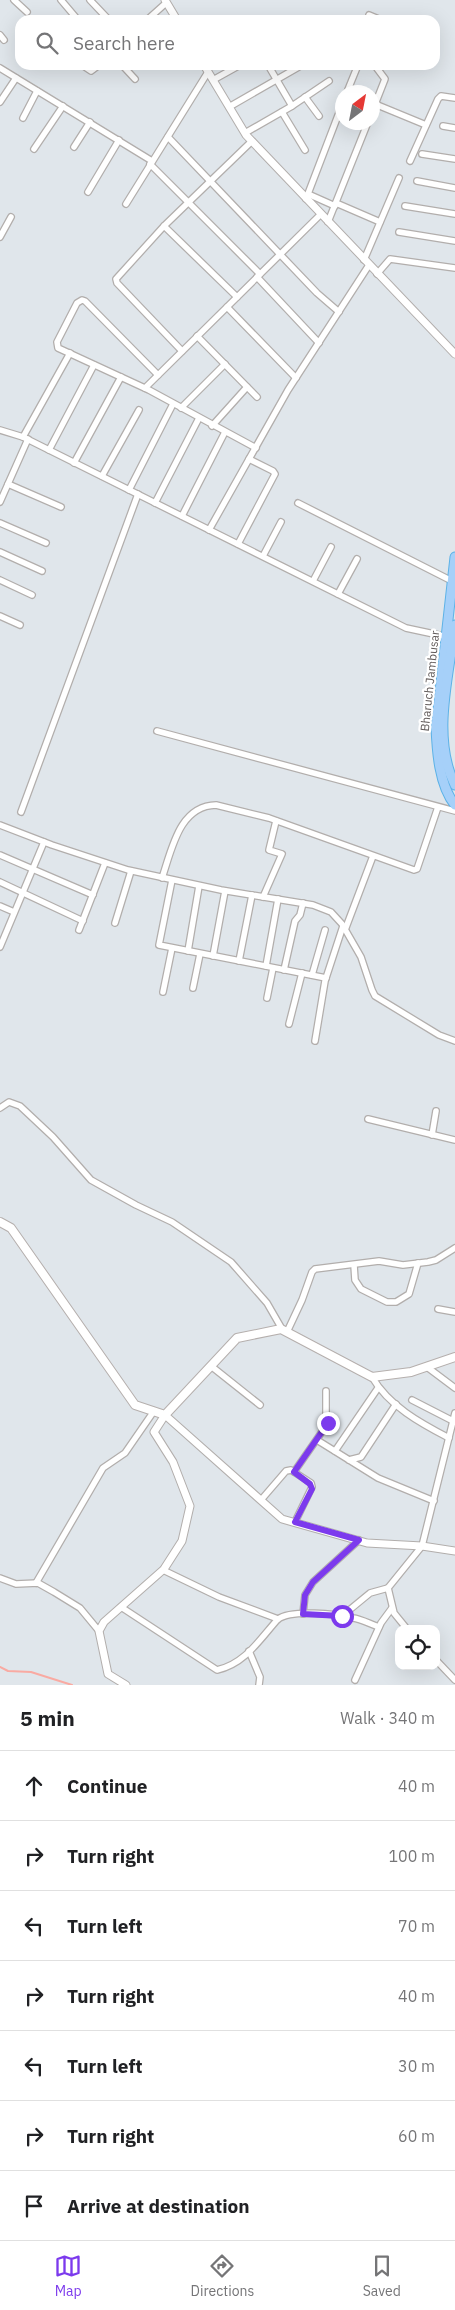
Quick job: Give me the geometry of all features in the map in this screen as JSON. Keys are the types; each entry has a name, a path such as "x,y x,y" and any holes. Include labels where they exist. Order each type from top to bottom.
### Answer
{"main road":[{"name":"Bharuch Jambusar","path":"455,557 452,581 448,676 443,716 444,751 455,785"},
{"name":"Bharuch Jambusar","path":"450,638 455,625"},
{"name":"Bharuch Jambusar","path":"448,676 436,727 436,745 445,785 455,805"},
{"path":"0,1222 10,1228 135,1405 165,1415 237,1338 285,1331 372,1377 411,1372 455,1357"}],"street":[{"path":"14,0 27,12"},
{"path":"61,0 74,15"},
{"path":"90,0 104,15"},
{"path":"152,15 165,1 174,15"},
{"path":"0,68 119,140 151,163 258,275 318,343"},
{"path":"127,70 135,79"},
{"path":"213,80 231,70"},
{"path":"271,70 292,106"},
{"path":"229,107 294,70"},
{"path":"350,85 356,70"},
{"path":"378,70 385,78 380,92"},
{"path":"126,204 208,72 245,134 307,197 320,214 366,263 455,354"},
{"path":"0,102 16,78"},
{"path":"245,134 292,106 328,81"},
{"path":"23,118 37,91"},
{"path":"305,97 319,116"},
{"path":"410,161 439,97 455,98"},
{"path":"34,149 63,106"},
{"path":"380,106 426,125"},
{"path":"282,112 305,150"},
{"path":"74,147 90,122"},
{"path":"307,197 335,123"},
{"path":"443,126 455,128"},
{"path":"328,222 365,130"},
{"path":"168,137 280,254 339,312"},
{"path":"88,192 119,140"},
{"path":"182,351 116,281 117,277 164,226 252,141"},
{"path":"422,154 455,159"},
{"path":"209,530 296,378 339,312 366,263 380,222 399,178"},
{"path":"416,181 455,188"},
{"path":"307,197 335,205 380,222"},
{"path":"405,206 455,214"},
{"path":"145,388 320,214"},
{"path":"0,236 11,217"},
{"path":"164,226 237,297"},
{"path":"399,232 455,240"},
{"path":"377,274 390,259 455,268"},
{"path":"158,375 85,301 82,300 76,303 56,344 58,348 145,388 212,426 256,448"},
{"path":"227,307 296,378"},
{"path":"197,336 257,396"},
{"path":"0,502 25,438 70,353"},
{"path":"181,408 225,364"},
{"path":"49,450 94,365"},
{"path":"74,463 121,377"},
{"path":"212,426 247,387"},
{"path":"129,490 173,404"},
{"path":"102,476 139,410"},
{"path":"155,503 199,418"},
{"path":"0,430 25,438 406,628 450,638"},
{"path":"182,516 225,432"},
{"path":"238,544 275,474 273,471 249,459"},
{"path":"8,484 61,507"},
{"path":"20,812 138,494"},
{"path":"298,503 452,581"},
{"path":"263,556 281,522"},
{"path":"0,523 46,543"},
{"path":"313,581 331,547"},
{"path":"0,552 42,571"},
{"path":"338,594 357,559"},
{"path":"0,580 32,595"},
{"path":"0,616 20,625"},
{"path":"157,731 438,807 455,805"},
{"path":"162,878 183,823 191,813 200,807 216,804 276,821 416,870 438,807"},
{"path":"263,897 282,854 269,850 276,821"},
{"path":"0,825 131,871 225,891 303,903 331,912 344,928 362,960 372,990 376,996 439,1035 455,1041"},
{"path":"0,947 3,932 14,912 44,842"},
{"path":"0,855 93,895"},
{"path":"315,1041 326,978 373,856"},
{"path":"79,930 106,863"},
{"path":"115,923 131,871"},
{"path":"172,880 158,942 160,946 326,978"},
{"path":"0,882 83,921"},
{"path":"188,952 199,886"},
{"path":"213,956 225,891"},
{"path":"239,961 252,895"},
{"path":"266,966 278,899"},
{"path":"284,970 295,921 300,915 303,903"},
{"path":"0,906 14,912"},
{"path":"312,975 325,930"},
{"path":"163,992 172,948"},
{"path":"193,988 200,954"},
{"path":"267,998 273,968"},
{"path":"290,1024 302,973"},
{"path":"0,1108 9,1102 17,1104 53,1137 91,1180 168,1220 228,1259 267,1303 285,1331"},
{"path":"432,1134 436,1111"},
{"path":"368,1118 455,1140"},
{"path":"285,1331 314,1269 379,1261 400,1264 418,1263 436,1260 455,1248"},
{"path":"354,1265 355,1280 362,1289 386,1302 396,1302 409,1294 418,1263"},
{"path":"438,1309 455,1312"},
{"path":"211,1366 260,1405"},
{"path":"427,1368 455,1388"},
{"path":"372,1377 385,1396 424,1426 451,1436"},
{"path":"335,1451 378,1388"},
{"path":"294,1472 328,1423 326,1391"},
{"path":"412,1400 453,1421"},
{"path":"349,1460 361,1458 396,1404"},
{"path":"36,1583 104,1468 125,1453 154,1411"},
{"path":"342,1616 370,1593 388,1588 422,1546 451,1436 455,1413"},
{"path":"100,1631 104,1622 163,1570 182,1540 190,1506 172,1462 154,1432 165,1415 282,1519 359,1540 455,1551"},
{"path":"317,1440 378,1478 434,1501"},
{"path":"261,1500 286,1471 294,1472 310,1484 312,1489 295,1522"},
{"path":"303,1614 305,1595 313,1582 359,1540"},
{"path":"163,1570 219,1597 278,1619"},
{"path":"0,1578 16,1584 36,1583 78,1606 100,1631 108,1674 126,1685"},
{"path":"388,1588 395,1616 403,1625"},
{"path":"121,1607 218,1670 230,1667 250,1651 278,1619 285,1616 303,1614 342,1616 356,1618 379,1627"},
{"path":"355,1680 379,1627 392,1608"},
{"path":"250,1651 260,1678 259,1685"},
{"path":"440,1664 455,1680"}],"waterway":[{"path":"0,1667 8,1671 31,1672 72,1685"}],"route":[{"path":"328,1423 294,1472 312,1485 312,1489 295,1522 359,1540 313,1582 305,1595 303,1614 342,1616"}]}
